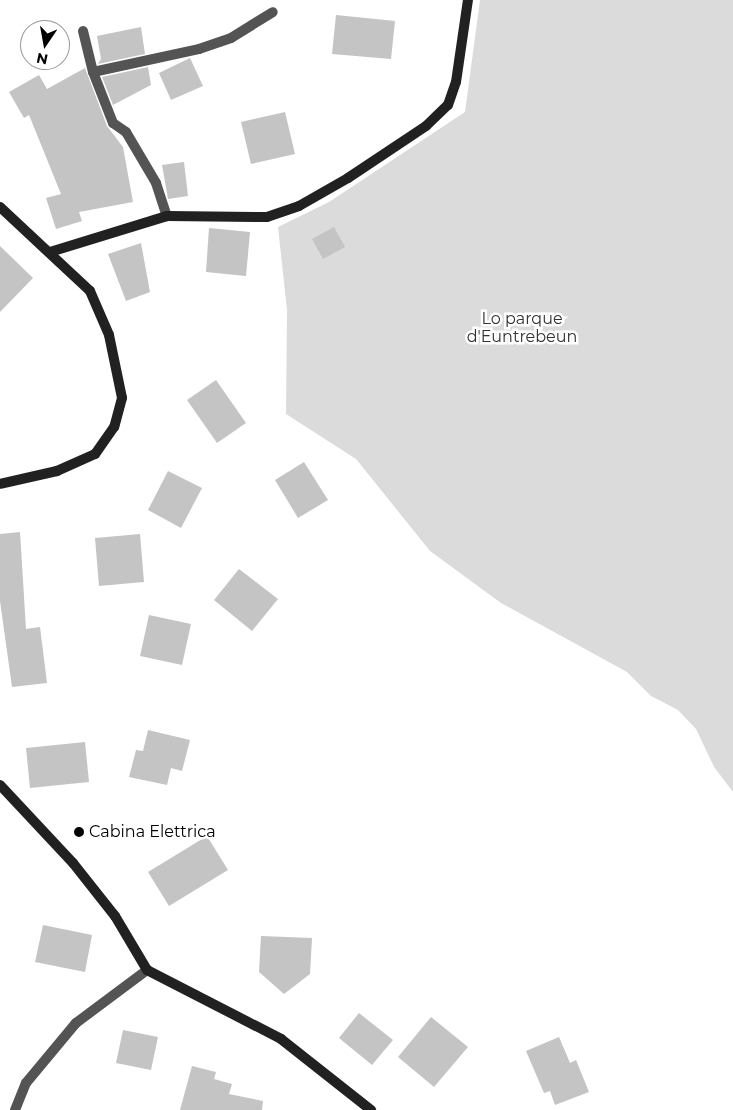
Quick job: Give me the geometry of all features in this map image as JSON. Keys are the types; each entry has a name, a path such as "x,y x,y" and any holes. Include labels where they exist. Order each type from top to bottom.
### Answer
{"street":[{"path":"50,252 167,216 267,217 299,206 426,126 448,105 451,98 468,0"},
{"path":"92,72 199,50 231,38 273,12"},
{"path":"82,31 92,72 113,123 126,132 156,183 167,216"},
{"path":"0,207 90,291 109,335 120,372 122,398 114,427 95,454 64,469 0,484"},
{"path":"0,785 85,878 115,916 147,970 281,1039 371,1110"},
{"path":"14,1110 26,1084 76,1023 147,970"}],"green space":[{"name":"Lo parque d'Euntrebeun","path":"480,0 733,0 733,792 714,767 696,729 678,710 651,696 627,672 501,603 430,551 356,459 286,414 287,310 278,227 329,202 465,112"}],"building":[{"path":"336,15 395,21 391,59 332,54"},
{"path":"141,27 145,54 98,64 101,59 97,36"},
{"path":"190,58 203,86 171,100 159,73"},
{"path":"148,67 151,85 113,105 102,77"},
{"path":"85,68 107,126 123,147 133,202 79,212 82,221 56,229 46,198 61,194 29,115 24,118 9,92 39,75 47,89"},
{"path":"285,112 295,154 251,164 241,122"},
{"path":"184,162 188,196 168,199 162,165"},
{"path":"334,227 345,247 323,259 312,239"},
{"path":"209,228 250,232 246,276 206,272"},
{"path":"141,243 150,292 126,301 108,254"},
{"path":"0,246 33,278 0,312"},
{"path":"216,380 246,423 217,443 187,400"},
{"path":"304,462 328,500 298,518 275,480"},
{"path":"168,471 202,488 181,528 148,510"},
{"path":"20,532 26,629 40,627 47,683 12,687 0,601 0,534"},
{"path":"140,534 144,582 99,586 95,538"},
{"path":"239,569 278,599 252,631 214,600"},
{"path":"149,615 191,624 182,665 140,656"},
{"path":"148,730 190,740 182,771 171,768 167,785 129,777 136,750 143,751"},
{"path":"85,742 89,782 30,788 26,748"},
{"path":"207,836 228,870 169,906 148,872"},
{"path":"43,925 92,935 85,972 35,962"},
{"path":"261,936 312,938 310,974 284,994 259,972"},
{"path":"359,1013 393,1040 372,1065 339,1038"},
{"path":"431,1017 468,1047 434,1087 398,1057"},
{"path":"123,1030 158,1037 151,1070 116,1063"},
{"path":"559,1037 570,1063 576,1060 589,1092 555,1105 550,1091 544,1093 526,1051"},
{"path":"192,1066 216,1072 214,1079 232,1084 229,1094 263,1101 262,1110 180,1110"}],"place":[{"name":"Cabina Elettrica","path":"79,832"}]}
